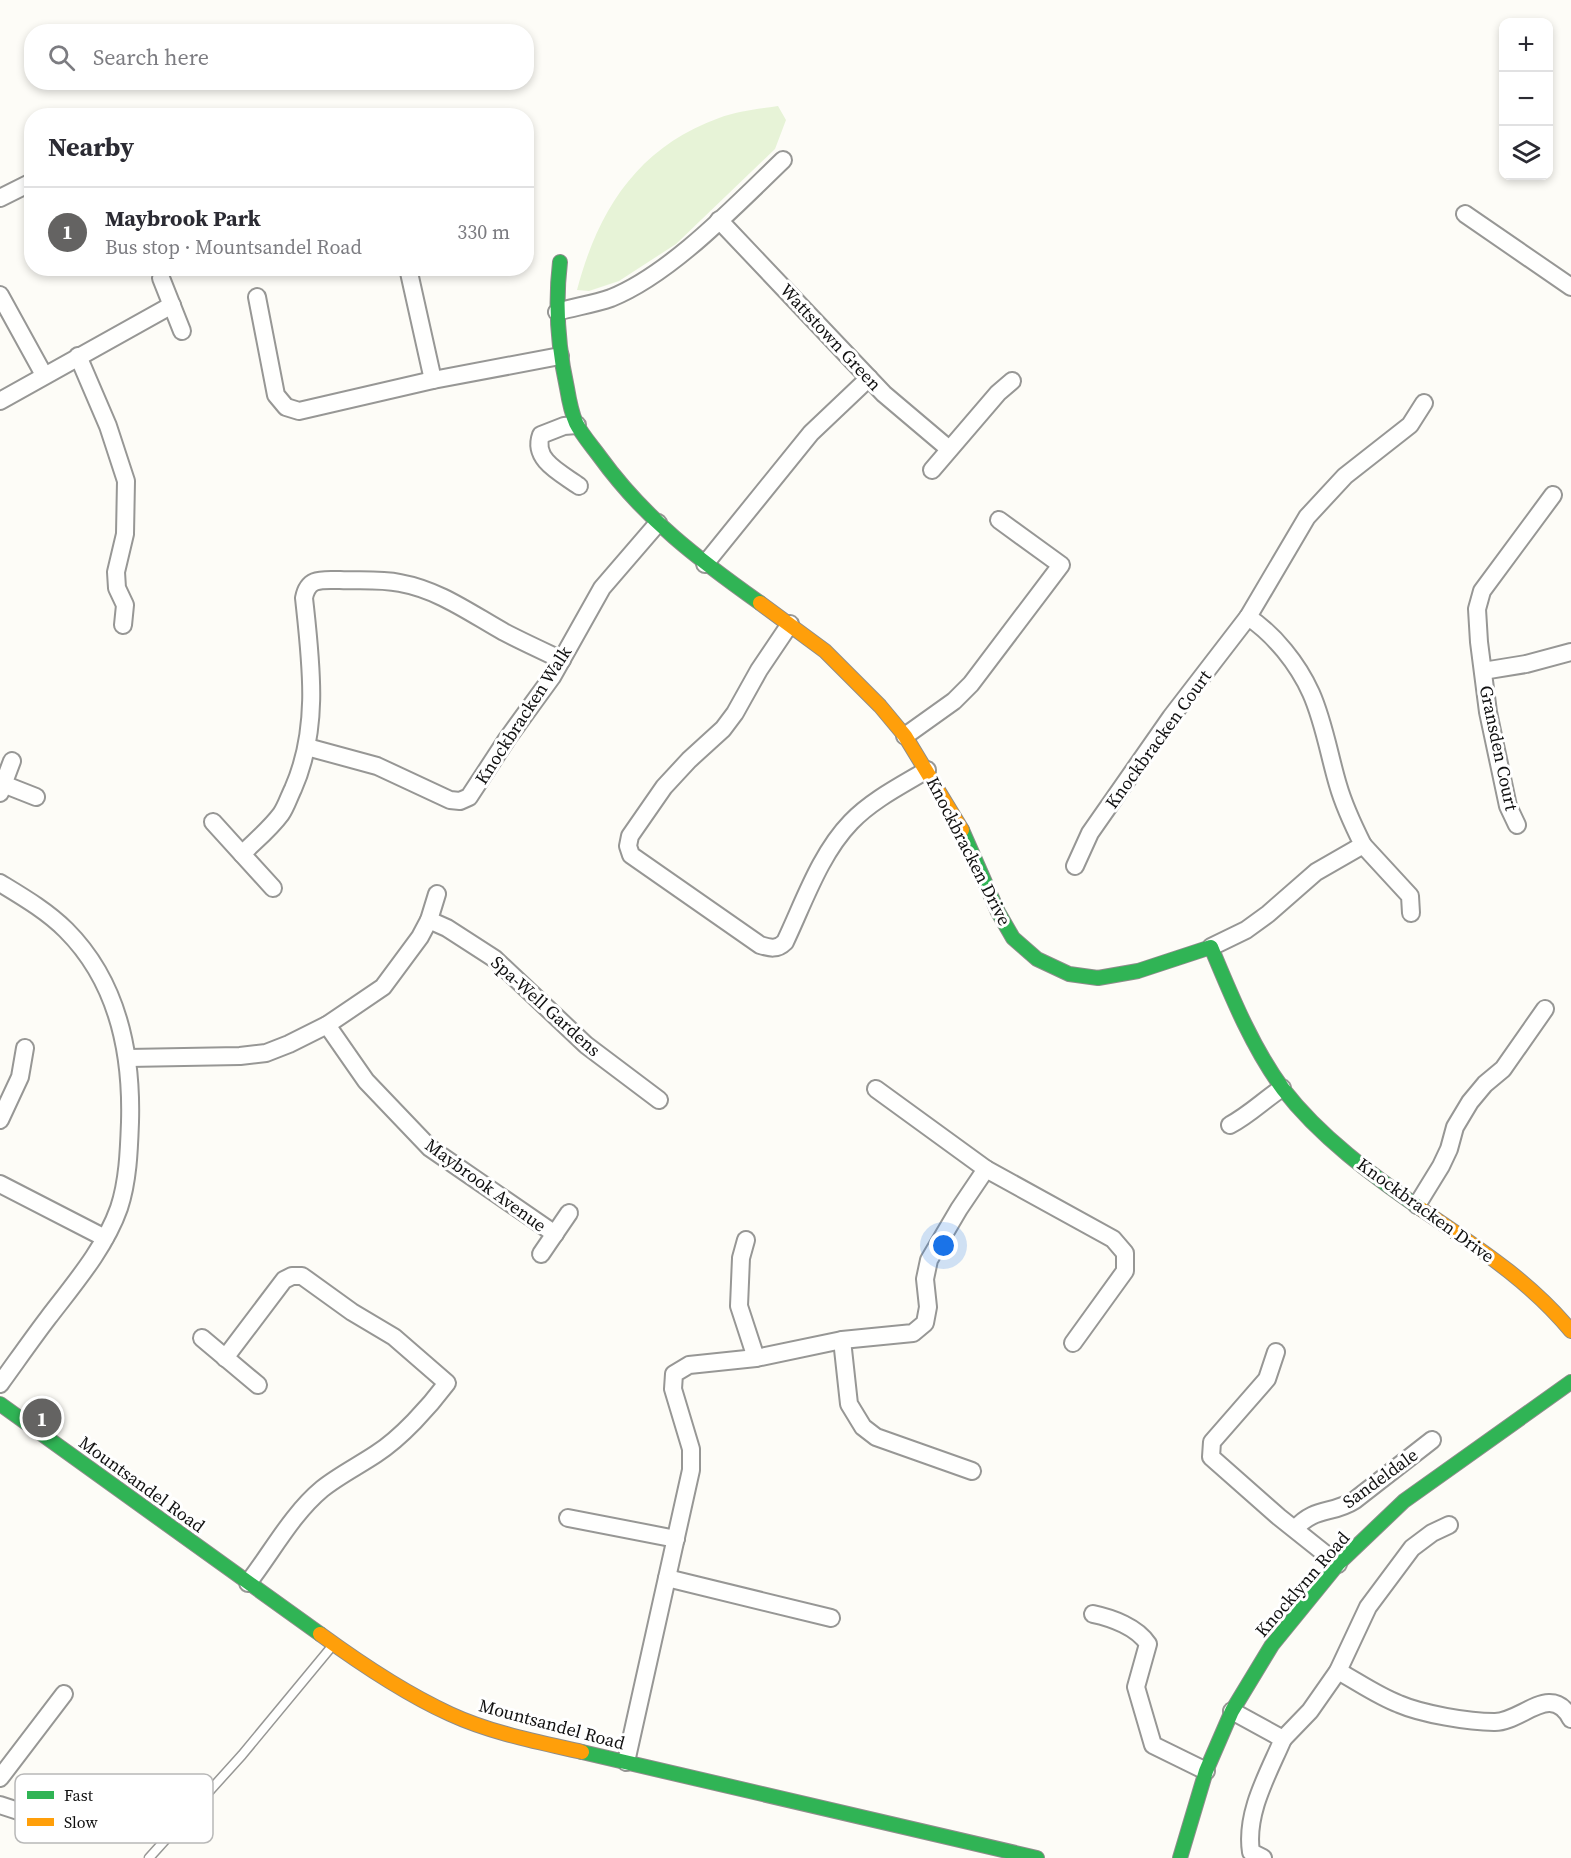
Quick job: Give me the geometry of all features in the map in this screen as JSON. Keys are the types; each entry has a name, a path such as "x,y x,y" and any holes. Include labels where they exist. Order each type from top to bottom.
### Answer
{"street":[{"path":"557,312 610,298 638,284 672,260 719,220 783,160"},
{"path":"0,198 24,186"},
{"path":"1465,214 1569,281"},
{"name":"Wattstown Green","path":"719,220 884,394 949,449"},
{"name":"Knockbracken Drive","path":"560,262 557,312 560,356 571,410 577,425 622,487 658,523 705,564 825,651 880,706 905,736 958,822 998,912 1013,938 1037,959 1069,974 1098,978 1138,971 1210,947 1248,1030 1282,1088 1309,1117 1339,1146 1377,1177 1520,1276 1551,1306 1571,1331"},
{"path":"410,276 433,380"},
{"path":"161,278 182,331"},
{"path":"0,295 44,375"},
{"path":"257,297 276,395 286,407 299,411 433,380 560,356"},
{"path":"0,401 172,305"},
{"path":"78,356 108,426 126,482 125,534 116,572 117,588 125,606 123,625"},
{"path":"705,564 811,433 869,378"},
{"path":"932,470 998,393 1012,381"},
{"name":"Knockbracken Court","path":"1076,866 1090,833 1103,814 1171,717 1248,617 1306,517 1345,476 1410,425 1424,403"},
{"path":"577,425 564,426 541,435 538,444 540,454 551,466 579,486"},
{"name":"Gransden Court","path":"1517,825 1508,806 1497,755 1479,642 1477,609 1482,591 1553,495"},
{"path":"905,736 954,701 971,684 1061,565 999,520"},
{"name":"Knockbracken Walk","path":"307,747 377,766 450,800 460,801 469,797 507,739 541,694 602,588 658,523"},
{"path":"242,854 281,813 298,777 307,747 312,681 304,598 306,589 311,583 322,580 386,581 424,589 446,598 505,632 562,660"},
{"path":"1248,617 1264,627 1294,663 1311,693 1348,816 1362,844 1410,896 1411,913"},
{"path":"790,624 723,729 663,788 630,836 628,846 631,855 760,945 773,949 785,942 831,846 852,821 876,802 927,770"},
{"name":"Gransden Court","path":"1483,671 1526,664 1571,652"},
{"path":"12,761 2,788 36,797"},
{"path":"213,822 273,888"},
{"path":"1210,947 1246,930 1316,872 1362,844"},
{"path":"0,882 38,907 66,930 95,966 115,1006 123,1029 128,1058 130,1094 126,1177 119,1207 105,1238 73,1286 0,1384"},
{"path":"128,1058 240,1056 266,1053 327,1025 383,987 420,937 429,920 437,894"},
{"name":"Spa-Well Gardens","path":"429,920 447,928 495,959 586,1045 659,1100"},
{"path":"1417,1205 1441,1166 1455,1127 1470,1102 1485,1084 1503,1069 1545,1009"},
{"name":"Maybrook Avenue","path":"327,1025 366,1080 430,1148 555,1234"},
{"path":"0,1120 20,1077 25,1048"},
{"path":"1230,1125 1282,1088"},
{"path":"876,1089 986,1169 1113,1239 1125,1253 1125,1271 1073,1342"},
{"path":"626,1762 691,1470 691,1449 674,1389 674,1374 689,1365 756,1358 842,1340 913,1333 925,1323 928,1307 925,1279 929,1260 986,1169"},
{"path":"0,1184 105,1238"},
{"name":"Maybrook Avenue","path":"541,1254 569,1213"},
{"path":"746,1240 741,1258 739,1306 756,1358"},
{"path":"225,1358 284,1280 302,1276 394,1337 447,1383 397,1438 306,1503 248,1582"},
{"path":"202,1338 258,1385"},
{"path":"842,1340 849,1404 863,1427 876,1437 972,1471"},
{"path":"1276,1352 1267,1379 1212,1442 1210,1457 1270,1510 1338,1564"},
{"name":"Knocklynn Road","path":"1180,1858 1206,1771 1232,1711 1272,1644 1338,1564 1404,1501 1571,1382"},
{"name":"Mountsandel Road","path":"0,1404 334,1644 415,1697 452,1715 520,1738 1037,1858"},
{"name":"Sandeldale","path":"1295,1529 1308,1516 1344,1508 1432,1440"},
{"path":"568,1518 676,1539"},
{"path":"1263,1858 1251,1852 1249,1836 1258,1799 1283,1739 1310,1711 1338,1671 1368,1607 1412,1548 1432,1533 1449,1526"},
{"path":"667,1578 831,1618"},
{"path":"1093,1614 1106,1617 1142,1635 1148,1644 1136,1687 1153,1745 1206,1771"},
{"path":"1338,1671 1400,1705 1443,1716 1495,1722 1506,1721 1542,1702 1556,1704 1568,1712 1571,1719"},
{"path":"0,1778 64,1694"},
{"path":"1232,1711 1283,1739"},
{"path":"0,1805 15,1810"}],"lane":[{"path":"213,1787 334,1644"},
{"path":"148,1858 162,1843"}],"green space":[{"path":"778,106 786,120 775,149 676,244 619,281 589,291 577,290 597,233 610,208 644,164 691,130 719,118"}],"traffic: fast":[{"path":"560,262 558,294 560,341 570,406 578,427 617,479 654,519 694,554 760,603"},
{"path":"962,830 998,912 1013,938 1037,959 1069,974 1098,978 1138,971 1211,947 1234,1002 1261,1056 1283,1089 1330,1139 1366,1169 1421,1209"},
{"path":"1180,1858 1206,1771 1232,1711 1272,1645 1338,1564 1404,1501 1571,1382"},
{"path":"0,1404 320,1634"},
{"path":"582,1752 1037,1858"}],"traffic: slow":[{"path":"760,603 825,651 880,706 905,736 962,830"},
{"path":"1421,1209 1481,1250 1519,1280 1571,1331"},
{"path":"320,1634 383,1677 450,1714 498,1732 582,1752"}],"place":[{"name":"Maybrook Park","path":"42,1418"}]}
